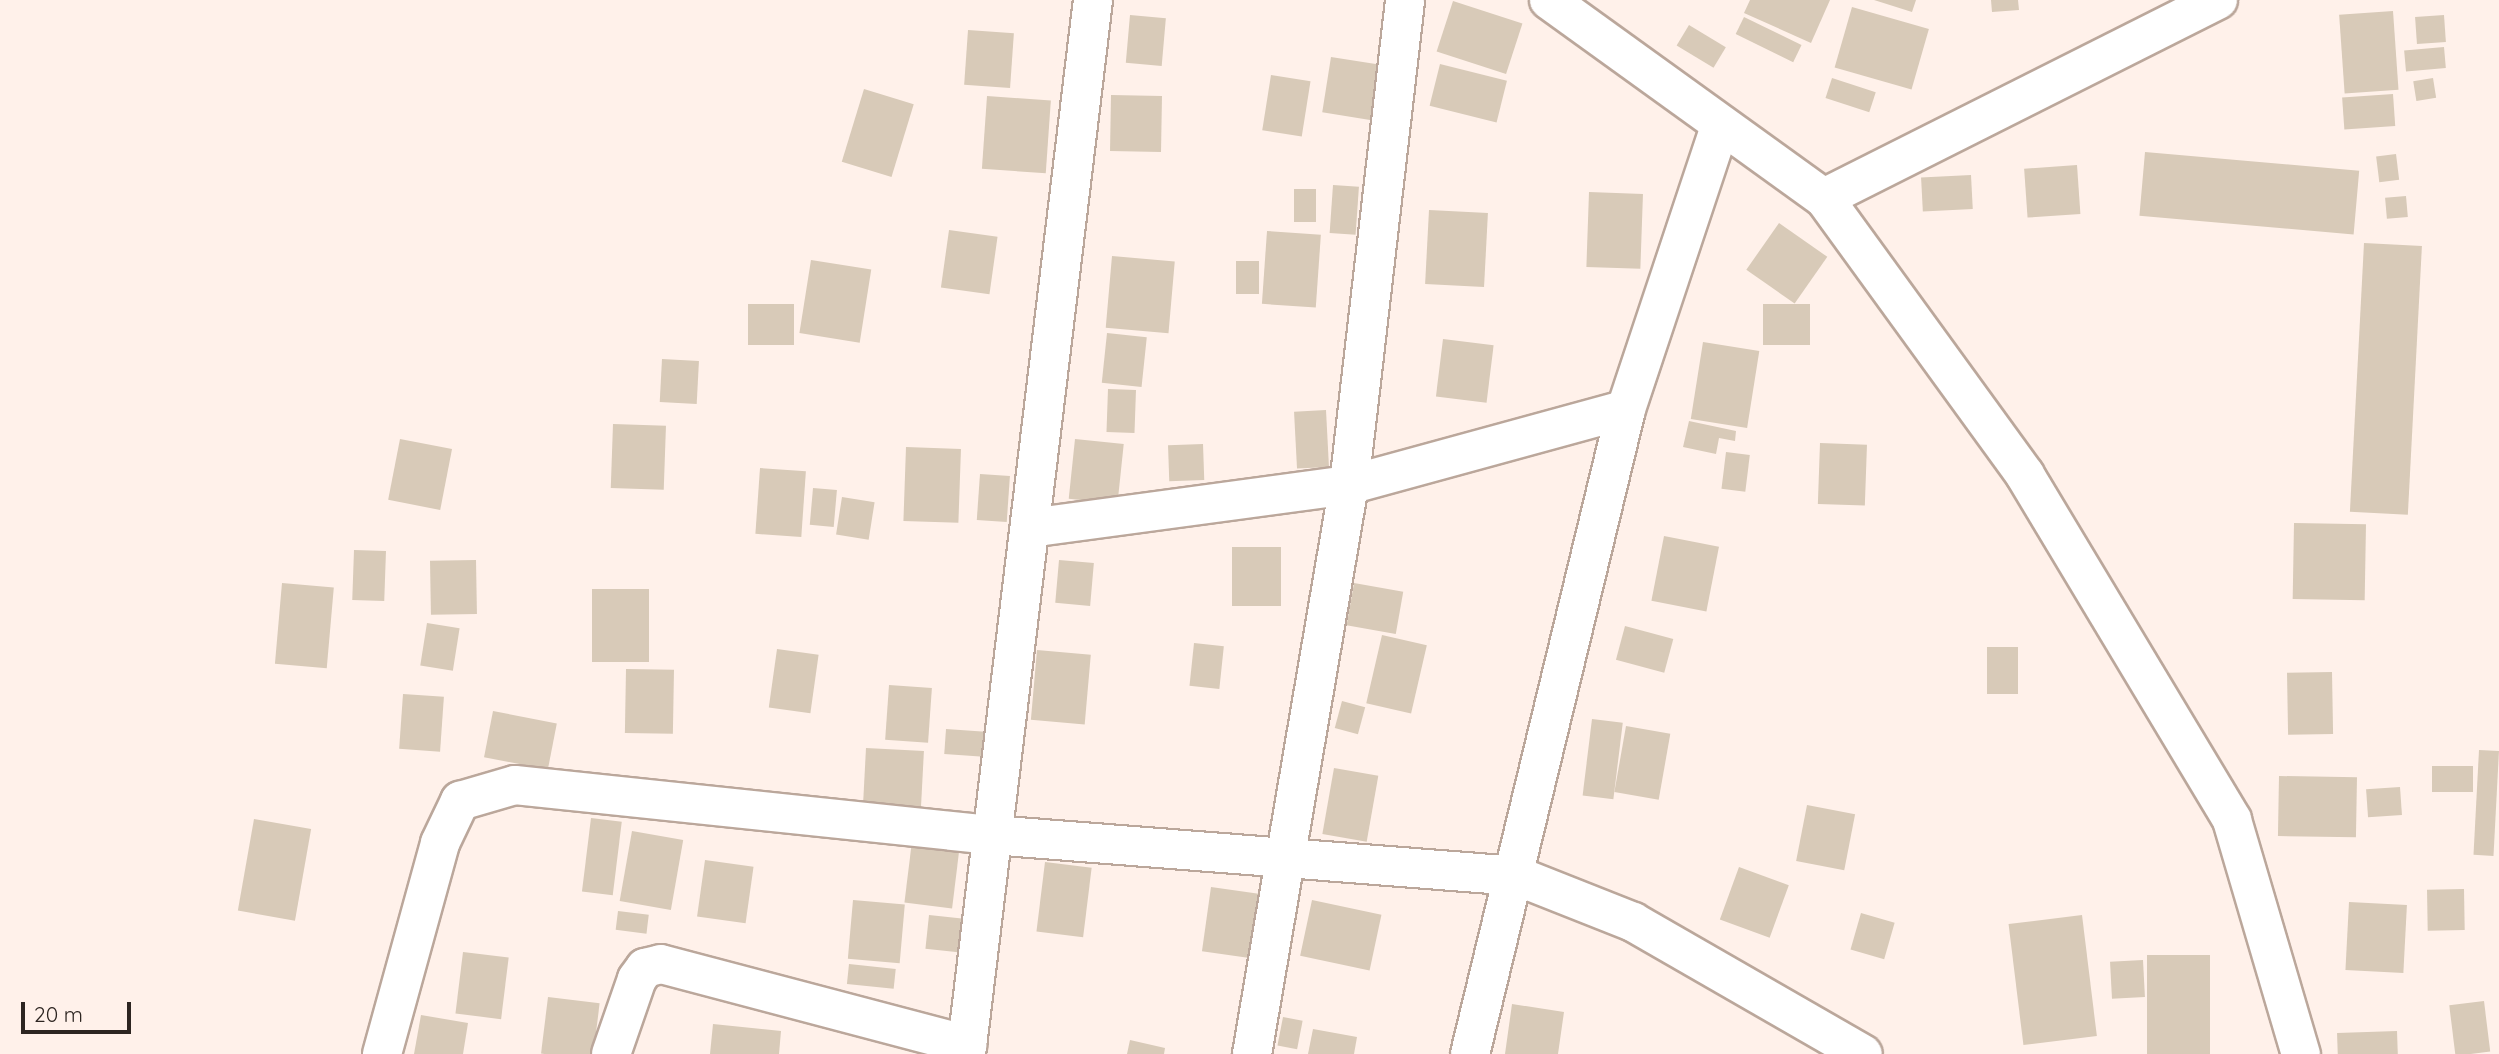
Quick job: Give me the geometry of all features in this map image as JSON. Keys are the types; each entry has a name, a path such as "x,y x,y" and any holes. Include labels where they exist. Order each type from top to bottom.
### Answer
{"street":[{"path":"611,1054 637,979 645,968 661,964 967,1049 1093,0"},
{"path":"1252,1054 1349,485 1405,0"},
{"path":"1549,0 1720,127 1824,198 2025,475 2189,742 2232,820 2301,1054"},
{"path":"1824,198 2218,0"},
{"path":"1470,1054 1517,876 1626,409 1720,127"},
{"path":"1030,528 1349,485 1626,409"},
{"path":"382,1054 440,843 460,801 515,785 992,835 1284,860 1517,876 1633,922 1863,1054"}],"building":[{"path":"1750,0 1830,0 1811,43 1744,13"},
{"path":"1874,0 1916,0 1912,12"},
{"path":"1991,0 2018,0 2019,10 1992,12"},
{"path":"1453,1 1522,24 1506,74 1437,51"},
{"path":"1852,7 1929,29 1912,90 1835,68"},
{"path":"2393,11 2399,90 2345,94 2339,15"},
{"path":"1130,15 1166,18 1162,66 1126,63"},
{"path":"2444,15 2446,42 2417,44 2415,17"},
{"path":"1744,17 1802,45 1793,62 1736,34"},
{"path":"1689,25 1726,47 1713,68 1677,46"},
{"path":"968,30 1014,33 1010,88 964,85"},
{"path":"2444,47 2446,68 2406,71 2404,50"},
{"path":"1331,57 1380,65 1372,120 1322,112"},
{"path":"1440,64 1507,81 1497,122 1430,106"},
{"path":"1271,75 1311,81 1302,137 1262,130"},
{"path":"1832,78 1876,92 1869,112 1826,98"},
{"path":"2433,78 2436,98 2416,101 2413,81"},
{"path":"864,89 914,104 892,177 842,162"},
{"path":"2393,94 2395,126 2344,129 2342,98"},
{"path":"1111,95 1162,96 1161,152 1110,151"},
{"path":"987,96 1051,100 1046,173 982,169"},
{"path":"2145,152 2359,171 2354,234 2139,216"},
{"path":"2396,154 2399,180 2379,182 2376,156"},
{"path":"2077,165 2080,214 2028,218 2024,169"},
{"path":"1971,175 1973,209 1923,212 1921,178"},
{"path":"1333,185 1359,187 1356,235 1330,233"},
{"path":"1294,189 1316,189 1316,222 1294,222"},
{"path":"1589,192 1643,194 1640,269 1586,267"},
{"path":"2406,196 2408,217 2387,219 2385,198"},
{"path":"1429,210 1488,213 1484,287 1425,284"},
{"path":"1779,223 1827,257 1795,304 1746,270"},
{"path":"949,230 998,237 989,294 941,287"},
{"path":"1267,231 1321,235 1316,308 1262,304"},
{"path":"2364,243 2422,246 2408,515 2350,512"},
{"path":"1112,256 1175,261 1168,333 1106,328"},
{"path":"811,260 871,270 860,343 799,333"},
{"path":"1236,261 1259,261 1259,294 1236,294"},
{"path":"748,304 794,304 794,345 748,345"},
{"path":"1763,304 1810,304 1810,345 1763,345"},
{"path":"1107,333 1147,337 1142,387 1102,383"},
{"path":"1443,339 1494,345 1487,403 1436,397"},
{"path":"1703,342 1759,351 1747,428 1691,419"},
{"path":"662,359 699,361 697,404 660,402"},
{"path":"1108,389 1136,390 1134,433 1106,432"},
{"path":"1326,410 1329,467 1297,469 1294,412"},
{"path":"1689,421 1736,431 1735,441 1719,438 1716,454 1683,447"},
{"path":"613,424 666,426 664,490 611,488"},
{"path":"400,439 452,449 440,510 388,500"},
{"path":"1075,439 1124,444 1117,504 1069,499"},
{"path":"1820,443 1867,445 1865,506 1818,504"},
{"path":"1203,444 1204,480 1169,481 1168,445"},
{"path":"906,447 961,449 958,523 903,521"},
{"path":"1726,452 1750,455 1745,492 1721,489"},
{"path":"760,468 806,471 801,537 755,534"},
{"path":"980,474 1010,476 1007,522 977,520"},
{"path":"813,488 837,490 834,527 810,525"},
{"path":"842,497 875,502 869,540 836,535"},
{"path":"2294,523 2366,524 2365,600 2293,599"},
{"path":"1664,536 1719,547 1706,611 1651,601"},
{"path":"1232,547 1281,547 1281,606 1232,606"},
{"path":"354,550 386,551 384,601 352,600"},
{"path":"476,560 477,614 431,615 430,561"},
{"path":"1059,560 1094,563 1090,606 1055,603"},
{"path":"282,583 334,588 327,668 275,664"},
{"path":"1354,583 1403,592 1396,634 1347,625"},
{"path":"592,589 649,589 649,662 592,662"},
{"path":"427,623 460,628 453,671 420,665"},
{"path":"1625,626 1673,639 1664,673 1616,660"},
{"path":"1382,635 1427,645 1411,714 1366,703"},
{"path":"1194,643 1224,646 1219,689 1190,686"},
{"path":"1987,647 2018,647 2018,694 1987,694"},
{"path":"777,649 819,655 810,713 769,707"},
{"path":"1037,650 1091,655 1085,724 1031,720"},
{"path":"626,669 674,670 673,734 625,733"},
{"path":"2332,672 2333,734 2288,735 2287,673"},
{"path":"889,685 932,688 928,743 885,740"},
{"path":"403,694 444,697 440,752 399,749"},
{"path":"1342,701 1365,707 1358,734 1335,728"},
{"path":"493,711 557,723 548,770 484,757"},
{"path":"1592,719 1623,723 1613,799 1583,795"},
{"path":"1626,726 1670,734 1659,800 1614,792"},
{"path":"946,729 989,732 987,757 944,754"},
{"path":"866,748 924,751 921,816 863,813"},
{"path":"2479,750 2499,751 2493,856 2474,855"},
{"path":"2432,766 2473,766 2473,792 2432,792"},
{"path":"1334,768 1378,776 1367,842 1322,834"},
{"path":"2279,776 2357,777 2356,837 2278,836"},
{"path":"2400,787 2402,815 2368,817 2366,789"},
{"path":"1807,805 1855,814 1844,870 1796,861"},
{"path":"591,818 622,822 613,895 582,891"},
{"path":"254,819 311,829 295,921 238,911"},
{"path":"632,831 683,840 671,910 620,901"},
{"path":"912,841 960,847 952,908 904,903"},
{"path":"705,860 754,867 746,923 697,916"},
{"path":"1045,862 1092,868 1083,937 1036,931"},
{"path":"1739,867 1789,885 1770,938 1720,920"},
{"path":"1211,887 1267,895 1258,959 1202,951"},
{"path":"2464,889 2465,930 2428,931 2427,890"},
{"path":"853,900 905,905 900,963 848,959"},
{"path":"1312,900 1381,915 1370,971 1300,956"},
{"path":"2349,902 2407,905 2403,973 2345,970"},
{"path":"618,911 649,915 646,934 616,930"},
{"path":"1861,913 1895,923 1884,959 1851,950"},
{"path":"929,915 969,919 965,953 925,949"},
{"path":"2082,915 2097,1036 2023,1045 2009,924"},
{"path":"463,952 509,958 501,1019 455,1014"},
{"path":"2147,955 2210,955 2210,1054 2147,1054"},
{"path":"2143,960 2145,997 2112,999 2110,962"},
{"path":"849,964 896,969 894,989 847,984"},
{"path":"548,997 600,1003 593,1054 541,1054"},
{"path":"2484,1001 2490,1052 2455,1054 2449,1005"},
{"path":"1512,1004 1564,1012 1558,1054 1505,1054"},
{"path":"421,1015 468,1023 463,1054 414,1054"},
{"path":"1283,1017 1303,1021 1297,1049 1277,1045"},
{"path":"713,1024 781,1031 779,1054 710,1054"},
{"path":"1313,1029 1357,1037 1354,1054 1308,1054"},
{"path":"2397,1031 2398,1054 2338,1054 2337,1033"},
{"path":"1130,1040 1165,1048 1164,1054 1127,1054"}]}
